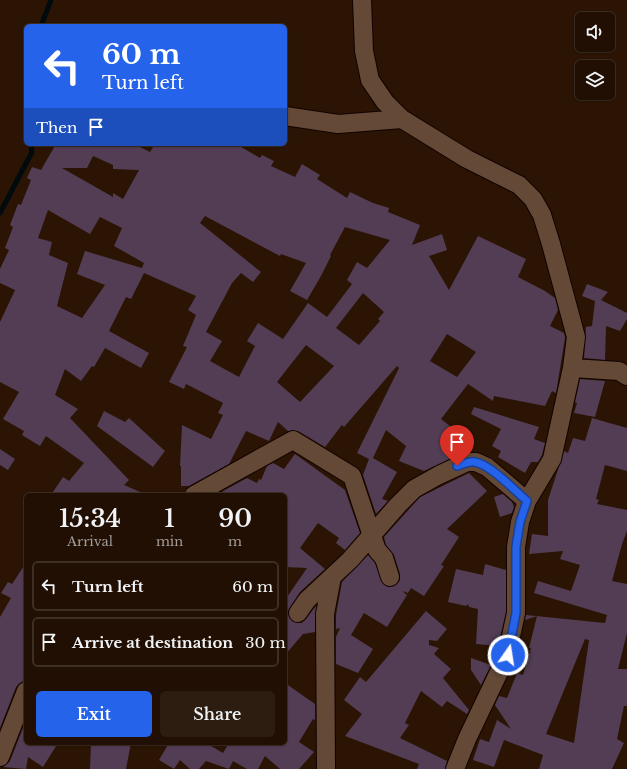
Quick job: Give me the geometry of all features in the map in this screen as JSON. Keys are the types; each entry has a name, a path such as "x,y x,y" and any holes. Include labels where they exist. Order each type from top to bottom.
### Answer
{"street":[{"path":"362,0 364,51 370,80 385,102 402,119 467,159 519,185 533,199 542,215 576,337 572,368 552,458 527,501 520,522 516,547 516,613 508,655 467,739 455,769"},
{"path":"287,116 338,124 402,119"},
{"path":"572,368 619,371 627,376"},
{"path":"198,493 293,440 352,476 377,550 384,558 390,577"},
{"path":"298,613 307,600 372,536 398,505 414,489 439,475 467,462 476,462 487,468 527,501"},
{"path":"326,769 325,614 332,577"},
{"path":"0,756 24,696"}],"building":[{"path":"55,146 138,146 150,152 154,146 239,146 260,158 262,155 274,161 271,166 295,177 302,164 320,175 317,179 347,198 350,192 373,203 389,208 388,212 420,225 412,245 442,234 447,250 429,256 449,290 478,236 526,259 518,277 555,298 558,310 550,326 564,333 565,338 556,393 552,391 545,406 494,396 493,401 468,384 441,419 470,442 460,454 424,471 399,461 406,446 386,430 373,458 397,472 382,499 388,501 376,514 363,475 369,459 357,453 399,368 397,366 344,427 342,425 325,447 298,431 288,431 278,422 269,441 246,431 229,464 189,486 181,486 180,466 182,425 211,439 223,415 218,413 223,403 186,384 184,389 169,382 187,347 183,346 196,315 188,310 196,296 144,273 131,299 126,297 109,331 149,353 141,368 105,348 94,367 92,366 81,381 65,369 55,395 78,409 70,418 129,480 124,485 142,493 52,493 63,477 69,481 84,463 46,436 40,446 22,435 24,431 3,419 19,392 0,382 0,322 15,290 0,283 0,269 9,250 5,248 13,227 10,225 18,204 21,205 31,180 27,178 32,167 41,170","holes":["93,156 113,165 113,169 139,170 123,199 113,193 113,197 62,168 87,168","48,210 90,234 100,217 122,228 114,246 144,263 142,268 85,251 77,274 105,285 82,318 57,306 68,263 49,255 52,242 38,238","205,216 280,256 281,254 306,263 290,291 307,300 321,276 345,227 390,240 367,268 357,262 347,280 352,284 327,317 308,303 283,339 258,323 247,341 255,346 239,377 210,361 222,341 206,332 232,283 241,273 253,282 261,272 200,223","363,293 384,312 378,319 380,321 359,345 336,328","447,334 476,352 457,377 430,361","306,345 334,366 300,402 277,382"]},
{"path":"587,284 608,292 601,300 627,313 627,319 620,331 606,326 605,360 584,358 586,327 592,326 595,301 582,296"},
{"path":"580,379 605,381 595,417 574,413 577,403 575,402"},
{"path":"474,407 539,427 534,439 545,443 542,455 538,462 531,462 525,473 498,457 501,451 492,446 501,429 471,414"},
{"path":"104,411 125,422 129,418 165,451 153,467 97,426"},
{"path":"592,418 627,428 627,471 605,465 596,499 599,500 597,504 627,510 627,531 612,581 627,584 627,633 618,669 627,669 627,706 624,706 617,739 624,743 612,769 539,769 543,755 504,740 494,767 473,760 480,739 489,742 497,720 511,729 495,705 499,696 507,698 517,673 523,675 531,648 529,648 537,616 605,623 607,615 534,593 538,581 571,591 580,565 560,559 563,551 529,554 532,534 548,536 548,500 564,451 568,453 573,438 585,441","holes":["585,639 589,640 574,743 546,734"]},
{"path":"0,449 15,459 8,470 0,465"},
{"path":"295,454 345,490 360,533 345,550 336,543 339,538 318,523 300,548 325,569 300,592 288,612 292,621 302,623 316,606 315,632 303,634 287,653 287,597 307,568 287,567 287,493 222,493 223,491 247,478 257,483 259,479 261,480 267,466 273,463 284,469"},
{"path":"469,473 487,491 447,529 459,537 441,565 444,566 424,596 411,588 408,593 402,591 407,595 387,627 364,613 351,635 373,649 358,673 336,664 336,637 340,628 336,629 336,615 342,582 368,555 375,563 383,584 388,587 397,584 400,580 400,574 394,555 386,545 384,537 420,497"},
{"path":"503,494 512,502 514,507 512,513 500,517 494,497"},
{"path":"485,564 506,570 506,612 498,646 476,644 478,609 469,607 468,604 466,606 448,602 456,569 483,575"},
{"path":"24,566 24,682 16,687 0,728 0,617 11,598 1,593 8,582 12,584"},
{"path":"426,611 447,629 437,641 429,640 429,645 439,648 434,654 451,669 443,678 469,710 467,714 447,701 442,707 421,691 405,723 409,725 400,738 447,761 445,769 417,769 419,764 345,736 362,714 344,700 360,677 366,682"},
{"path":"526,615 537,616 525,620"},
{"path":"471,658 491,665 481,685 471,670"},
{"path":"287,684 315,704 315,720 313,719 299,742 314,752 299,769 280,769 265,756 258,769 247,769 233,761 229,769 206,761 199,769 190,769 180,760 174,769 159,760 168,745 209,745 223,753 228,745 287,745"},
{"path":"24,725 24,745 57,745 43,767 28,757 26,769 3,767 10,761"},
{"path":"91,745 131,745 126,769 90,769"}],"waterway":[{"path":"42,24 51,0"},
{"path":"0,213 32,152 31,146"}],"route":[{"path":"457,466 467,462 476,462 487,468 527,501 520,522 516,547 516,613 508,655"}]}
